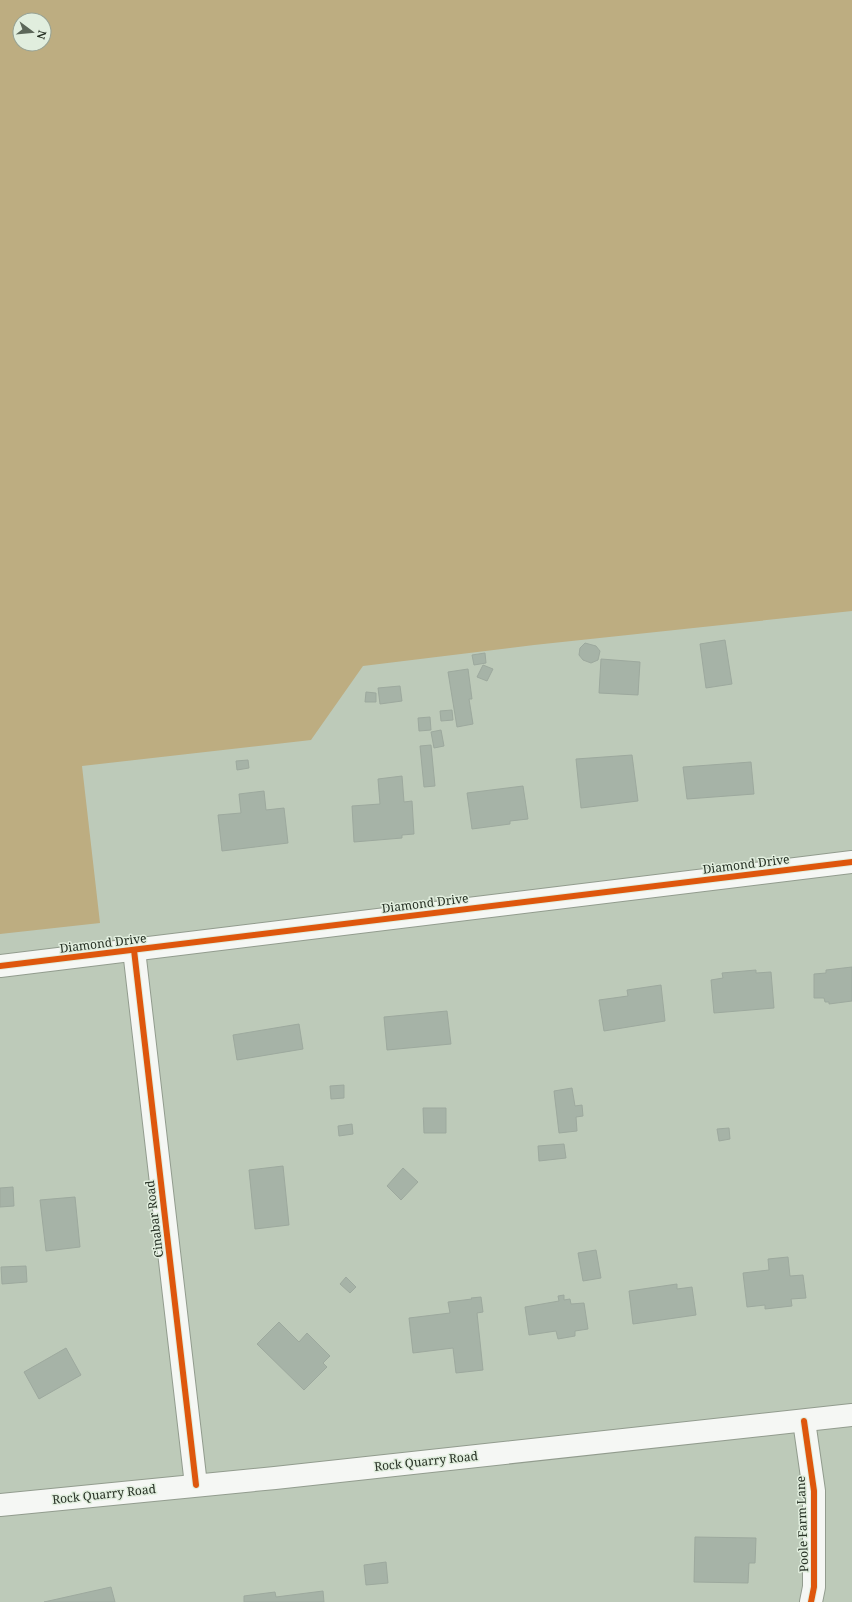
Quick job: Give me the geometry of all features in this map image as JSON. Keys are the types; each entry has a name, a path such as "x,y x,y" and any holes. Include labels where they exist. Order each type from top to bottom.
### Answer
{"street":[{"name":"Diamond Drive","path":"0,966 852,862"},
{"name":"Cinabar Road","path":"134,950 196,1485"},
{"name":"Rock Quarry Road","path":"0,1505 852,1415"},
{"name":"Poole Farm Lane","path":"804,1421 814,1490 814,1587 811,1602"}],"shaded area":[{"path":"0,0 852,0 852,611 534,645 363,666 311,740 82,766 100,923 0,934"}],"building":[{"path":"725,640 732,684 706,688 700,644"},
{"path":"585,643 596,646 600,651 598,660 591,663 583,660 579,655 580,648"},
{"path":"485,653 486,663 474,665 472,655"},
{"path":"601,659 640,662 638,695 599,693"},
{"path":"483,665 493,669 487,681 477,677"},
{"path":"468,669 472,699 469,699 473,724 457,727 448,672"},
{"path":"400,686 402,701 380,704 378,688"},
{"path":"366,692 376,693 376,702 365,702"},
{"path":"452,710 453,720 441,721 440,711"},
{"path":"430,717 431,730 419,731 418,718"},
{"path":"441,730 444,746 434,748 431,732"},
{"path":"431,745 435,786 424,787 420,746"},
{"path":"632,755 638,801 581,808 576,759"},
{"path":"248,760 249,768 237,770 236,761"},
{"path":"751,762 754,794 687,799 683,767"},
{"path":"402,776 404,802 412,801 414,834 402,835 402,838 354,842 352,806 380,804 378,779"},
{"path":"523,786 528,819 510,821 510,824 472,829 467,793"},
{"path":"264,791 266,810 284,808 288,843 222,851 218,815 241,813 239,794"},
{"path":"852,967 852,1001 829,1004 829,1002 825,1002 824,998 814,998 814,974 826,973 826,970"},
{"path":"756,970 756,973 771,972 774,1008 714,1013 711,980 723,978 722,973"},
{"path":"661,985 665,1021 604,1031 599,1000 628,996 627,990"},
{"path":"447,1011 451,1044 387,1050 384,1017"},
{"path":"299,1024 303,1049 237,1060 233,1035"},
{"path":"344,1085 344,1098 331,1099 330,1086"},
{"path":"572,1088 575,1106 582,1105 583,1116 576,1117 577,1131 559,1133 554,1091"},
{"path":"423,1108 446,1108 446,1133 424,1133"},
{"path":"352,1124 353,1134 339,1136 338,1126"},
{"path":"729,1128 730,1139 719,1141 717,1129"},
{"path":"564,1144 566,1158 539,1161 538,1146"},
{"path":"283,1166 289,1225 255,1229 249,1170"},
{"path":"403,1168 418,1182 401,1200 387,1186"},
{"path":"13,1187 14,1206 0,1207 0,1188"},
{"path":"75,1197 80,1247 46,1251 40,1200"},
{"path":"596,1250 601,1278 583,1281 578,1253"},
{"path":"788,1257 790,1276 803,1275 806,1298 791,1299 792,1306 765,1309 765,1305 747,1307 743,1273 769,1270 768,1259"},
{"path":"26,1266 27,1282 2,1284 1,1267"},
{"path":"346,1277 356,1287 350,1293 340,1284"},
{"path":"677,1284 677,1289 692,1287 696,1315 633,1324 629,1291"},
{"path":"564,1295 564,1300 570,1299 571,1304 584,1303 588,1329 575,1331 575,1336 558,1339 556,1331 529,1335 525,1307 559,1301 558,1296"},
{"path":"481,1297 483,1312 477,1313 483,1370 456,1373 453,1348 413,1353 409,1318 450,1313 448,1302"},
{"path":"279,1322 299,1342 307,1333 330,1356 323,1363 327,1367 304,1390 257,1344"},
{"path":"66,1348 81,1375 39,1399 24,1372"},
{"path":"695,1537 756,1538 755,1563 749,1563 748,1583 694,1582"},
{"path":"386,1562 388,1583 366,1585 364,1565"},
{"path":"111,1587 115,1602 44,1602"},
{"path":"323,1591 324,1602 244,1602 244,1596 275,1592 276,1597"}],"cycle path":[{"path":"0,966 852,862"},
{"path":"134,950 196,1485"},
{"path":"804,1421 814,1491 814,1587 811,1602"}]}
